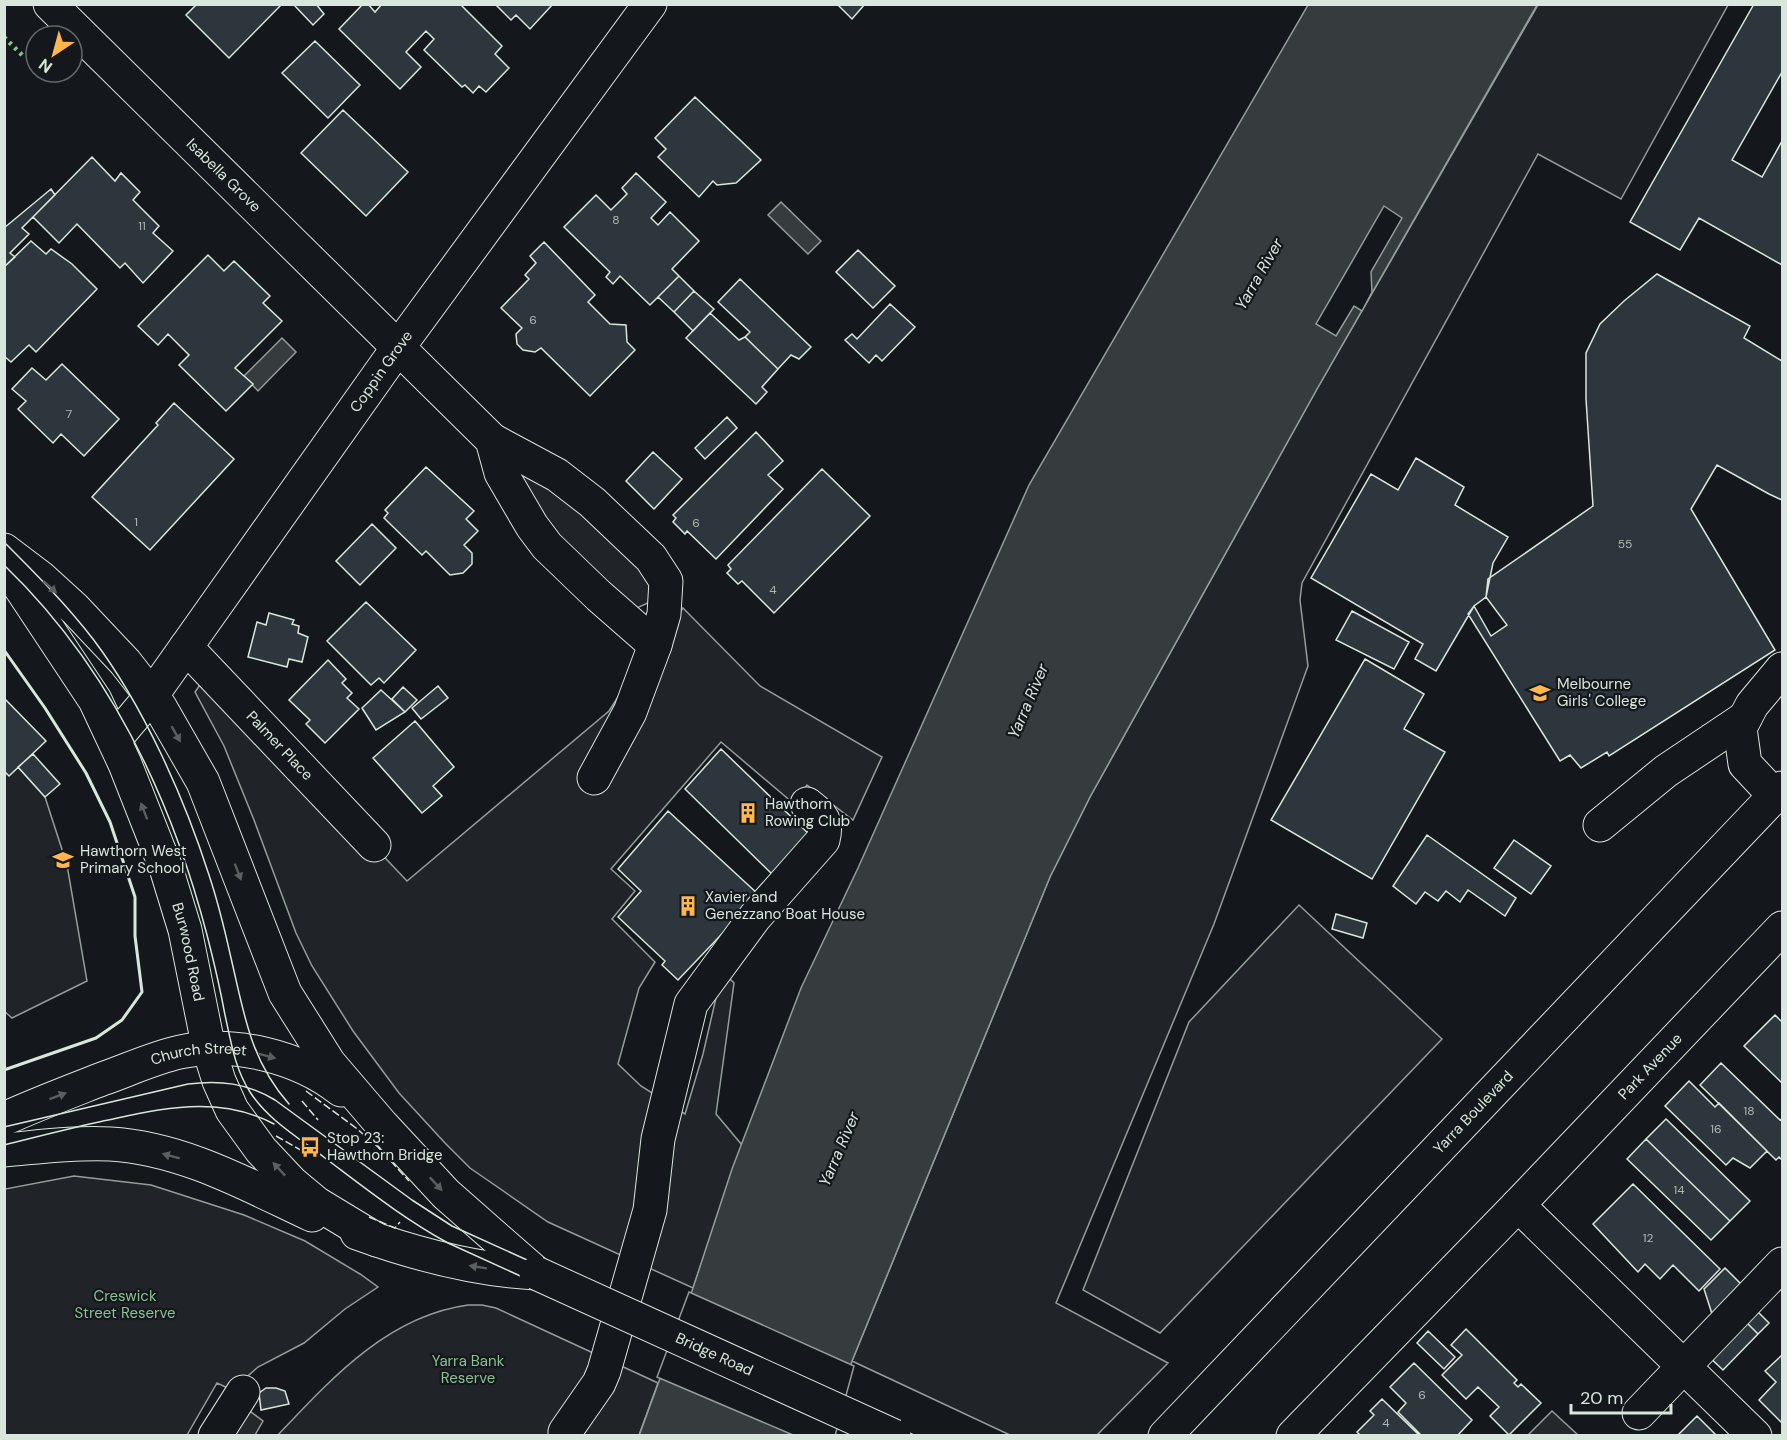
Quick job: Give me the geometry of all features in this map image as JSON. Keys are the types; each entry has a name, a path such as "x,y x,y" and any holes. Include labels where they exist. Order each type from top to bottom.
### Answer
{"main road":[{"name":"Isabella Grove","path":"51,4 397,349 492,440 556,475 592,502 651,558 666,581 664,614 630,712 594,778"},
{"name":"Coppin Grove","path":"115,739 152,695 397,349 650,4"},
{"path":"492,440 501,473 537,533 599,596 655,645"},
{"path":"4,550 75,609 125,662 152,695 203,782 285,993 329,1064 382,1125"},
{"name":"Burwood Road","path":"4,563 81,678 115,739 162,858 182,920 209,1049 219,1081 232,1110 269,1159 292,1183 316,1203 377,1240"},
{"name":"Palmer Place","path":"186,647 374,845"},
{"path":"1779,792 1745,764 1740,728 1752,705 1782,669"},
{"path":"1600,825 1666,771 1745,718"},
{"name":"Yarra Boulevard","path":"1165,1436 1779,792"},
{"path":"565,1434 581,1378 599,1350 615,1331 650,1210 658,1139 690,1004 755,917 823,840 826,827 820,814 807,804"},
{"name":"Park Avenue","path":"1293,1436 1518,1205 1782,928"},
{"name":"Church Street","path":"4,1119 42,1102 158,1058 181,1052 209,1049 255,1052 310,1070 336,1086 382,1125"},
{"name":"Bridge Road","path":"382,1125 446,1194 536,1273 894,1436"},
{"path":"4,1150 108,1144 150,1151 227,1174 316,1217 377,1240"},
{"path":"1518,1205 1755,1436"},
{"name":"Bridge Road","path":"377,1240 448,1262 510,1272 536,1273"},
{"path":"1639,1413 1782,1264"},
{"path":"215,1436 243,1392"}],"green space":[{"path":"1538,5 1728,5 1621,199 1538,154 1302,583 1300,600 1308,666 1214,924 1056,1303 1168,1363 1097,1435 1012,1436 852,1361 1050,877 1090,797 1317,389"},
{"path":"513,458 534,468 656,578 650,602 637,608 586,570 515,482"},
{"path":"683,608 760,686 882,757 853,820 807,785 793,803 721,742 611,869 635,891 612,919 655,962 639,988 618,1064 641,1086 685,1114 703,1054 719,985 728,977 734,983 716,1114 742,1145 693,1288 548,1222 470,1168 399,1093 353,1031 312,966 296,933 224,746 195,692 209,672 407,881 609,711 641,661"},
{"path":"18,767 45,797 67,865 87,981 12,1018 4,1011 4,771"},
{"path":"1299,905 1442,1039 1160,1333 1083,1290 1189,1022"},
{"name":"Creswick Street Reserve","path":"74,1176 151,1185 244,1215 305,1241 378,1287 345,1309 304,1343 258,1367 232,1390 217,1383 187,1435 5,1436 5,1189"},
{"name":"Yarra Bank Reserve","path":"468,1305 496,1308 658,1383 639,1435 277,1436 339,1373 386,1337 411,1322 439,1311"}],"shaded area":[{"path":"243,1406 263,1421 255,1435 226,1436"},
{"path":"1552,1411 1578,1435 1528,1435"}],"water":[{"name":"Yarra River","path":"1308,5 1537,5 1317,389 1090,797 1050,877 852,1361 832,1435 639,1436 693,1288 732,1169 801,988 858,868 1029,485"},
{"path":"781,202 821,241 808,254 768,215"},
{"path":"282,338 296,352 258,391 244,376"}],"pier":[{"path":"1384,206 1402,218 1371,272 1372,292 1362,311 1354,306 1336,336 1316,324"},
{"path":"689,1292 854,1366 835,1436 793,1435 657,1377"}],"building":[{"path":"197,4 282,4 229,58 186,15"},
{"path":"297,4 316,4 324,14 313,25 295,6"},
{"path":"363,4 368,4 375,12 382,4 460,4 502,46 495,54 509,68 486,92 479,86 473,93 465,85 462,87 424,50 434,39 426,31 406,52 421,67 400,89 339,29"},
{"path":"495,4 553,4 530,29 516,15 511,20"},
{"path":"837,4 865,4 852,19"},
{"path":"1754,4 1782,4 1782,72 1732,160 1762,177 1782,141 1782,265 1699,218 1680,250 1630,222"},
{"path":"315,41 360,85 328,118 282,73"},
{"path":"695,97 761,160 736,183 717,185 713,181 699,197 658,157 666,149 655,138"},
{"path":"343,110 408,172 366,216 301,153"},
{"path":"92,157 115,181 121,173 140,192 133,200 159,226 153,233 173,251 143,283 125,263 120,268 77,224 59,243 33,217"},
{"path":"636,173 666,202 651,218 658,225 670,212 699,241 672,269 679,276 650,305 620,276 613,284 606,277 610,272 564,227 596,195 611,210 627,194 622,188"},
{"path":"51,189 55,195 22,228 29,234 10,253 15,257 4,267 4,228"},
{"path":"31,241 46,254 51,249 72,264 97,289 36,352 29,345 11,362 4,356 4,267"},
{"path":"544,242 595,295 588,302 610,324 626,325 627,342 635,350 590,396 541,348 535,352 523,350 517,344 516,334 522,328 501,308 529,279 525,275 536,263 530,256"},
{"path":"858,250 895,286 873,308 836,272"},
{"path":"208,255 224,271 234,261 270,296 263,303 282,321 235,368 253,384 226,411 179,365 189,355 168,334 158,345 138,326"},
{"path":"1657,274 1750,326 1744,338 1782,361 1782,500 1717,465 1691,509 1775,650 1609,756 1607,752 1581,768 1570,755 1560,761 1468,614 1474,606 1491,636 1507,625 1486,597 1488,579 1593,506 1586,399 1586,353 1600,324"},
{"path":"679,276 694,291 674,312 658,297"},
{"path":"740,279 811,347 799,359 791,355 778,369 745,337 750,332 718,302"},
{"path":"694,291 714,309 693,331 674,312"},
{"path":"890,304 915,327 882,361 876,355 869,363 845,340 852,334 857,339"},
{"path":"710,313 739,340 745,337 778,369 762,387 767,392 756,404 686,338"},
{"path":"62,364 119,419 84,456 61,434 53,443 18,409 26,401 12,389 32,368 46,380"},
{"path":"174,403 234,459 150,550 92,497 158,425 156,423"},
{"path":"727,417 737,428 705,459 695,448"},
{"path":"756,432 783,461 768,475 783,489 716,559 687,531 685,534 673,522 676,518 673,515"},
{"path":"653,452 682,479 654,509 626,481"},
{"path":"1416,458 1464,487 1455,505 1508,537 1493,563 1486,597 1474,606 1436,671 1415,659 1423,644 1311,578 1371,474 1398,490"},
{"path":"426,467 474,511 466,519 478,531 464,545 472,553 472,564 463,573 450,575 426,551 422,555 384,518 388,513 385,510"},
{"path":"822,469 870,516 774,613 742,581 738,584 727,573 731,569 728,565"},
{"path":"372,524 396,548 360,585 336,561"},
{"path":"366,602 416,650 384,683 379,678 371,685 327,641"},
{"path":"1352,611 1409,642 1394,669 1336,640"},
{"path":"269,613 294,620 292,624 299,626 298,633 308,637 302,662 289,659 287,667 248,657 257,622 266,625"},
{"path":"1365,659 1424,694 1404,729 1445,752 1372,879 1271,820"},
{"path":"328,660 346,679 342,683 352,693 347,698 359,709 325,743 306,724 310,720 289,700"},
{"path":"438,686 448,698 421,719 412,708"},
{"path":"403,687 417,700 405,712 392,699"},
{"path":"381,690 405,712 376,730 362,708"},
{"path":"4,698 46,741 9,776 4,771"},
{"path":"415,721 454,767 433,786 442,796 422,813 373,758"},
{"name":"Hawthorn Rowing Club","path":"721,749 811,836 774,876 685,789"},
{"path":"33,754 60,784 45,797 18,767"},
{"name":"Xavier and Genezzano Boat House","path":"668,811 759,895 678,980 662,965 665,961 618,917 641,891 618,869"},
{"path":"1427,835 1516,898 1505,916 1468,890 1460,902 1446,891 1438,901 1425,892 1416,904 1393,886"},
{"path":"1514,840 1551,866 1531,894 1494,868"},
{"path":"1336,914 1367,923 1363,938 1332,929"},
{"path":"1775,1015 1782,1022 1782,1083 1744,1046"},
{"path":"1721,1063 1780,1120 1782,1119 1782,1160 1779,1157 1776,1160 1700,1085"},
{"path":"1689,1081 1715,1107 1719,1103 1767,1151 1750,1168 1733,1158 1726,1165 1665,1106"},
{"path":"1666,1119 1750,1201 1730,1221 1646,1139"},
{"path":"1646,1139 1730,1221 1711,1240 1627,1159"},
{"path":"1633,1184 1720,1269 1699,1291 1673,1265 1660,1279 1645,1264 1638,1272 1593,1224"},
{"path":"1725,1268 1745,1288 1714,1320 1704,1289"},
{"path":"1752,1306 1769,1323 1758,1334 1741,1317"},
{"path":"1741,1317 1758,1334 1723,1370 1705,1353"},
{"path":"1466,1329 1517,1380 1514,1383 1518,1387 1521,1384 1541,1403 1509,1435 1490,1416 1499,1407 1478,1387 1466,1399 1442,1375 1462,1355 1451,1345"},
{"path":"1428,1331 1455,1357 1444,1369 1417,1343"},
{"path":"1781,1356 1782,1423 1759,1400 1776,1382 1765,1371"},
{"path":"1414,1363 1472,1420 1457,1436 1422,1436 1398,1412 1406,1403 1390,1387"},
{"path":"266,1388 285,1391 289,1404 261,1410 259,1393"},
{"path":"1382,1399 1420,1436 1361,1436 1357,1432 1374,1415 1370,1411"},
{"path":"1697,1416 1717,1436 1681,1436 1679,1434"}],"tram line":[{"path":"4,542 39,577 93,639 129,693 145,722 174,783 199,845 224,927 250,1035 265,1070 289,1104"},
{"path":"4,565 41,604 75,646 131,736 154,784 175,833 192,884 212,955 237,1065 257,1102 284,1128 385,1203 448,1243 872,1436"},
{"path":"4,1127 188,1084 211,1082 244,1086 275,1100 412,1200 452,1226 916,1436"},
{"path":"4,1145 121,1117 187,1107 231,1109 274,1124"}],"hedge":[{"path":"4,37 24,57"}],"fence":[{"path":"306,1091 378,1147 409,1181"},
{"path":"302,1101 318,1120"},
{"path":"276,1136 304,1152"},
{"path":"369,1217 395,1228 400,1222"}],"wall":[{"path":"4,650 45,708 86,773 110,822 135,897 135,936 142,992 122,1020 96,1038 4,1070"}],"place":[{"name":"Melbourne Girls' College","path":"1540,693"},
{"name":"Hawthorn Rowing Club","path":"748,813"},
{"name":"Hawthorn West Primary School","path":"63,860"},
{"name":"Xavier and Genezzano Boat House","path":"688,906"},
{"name":"Stop 23: Hawthorn Bridge","path":"310,1147"}]}
